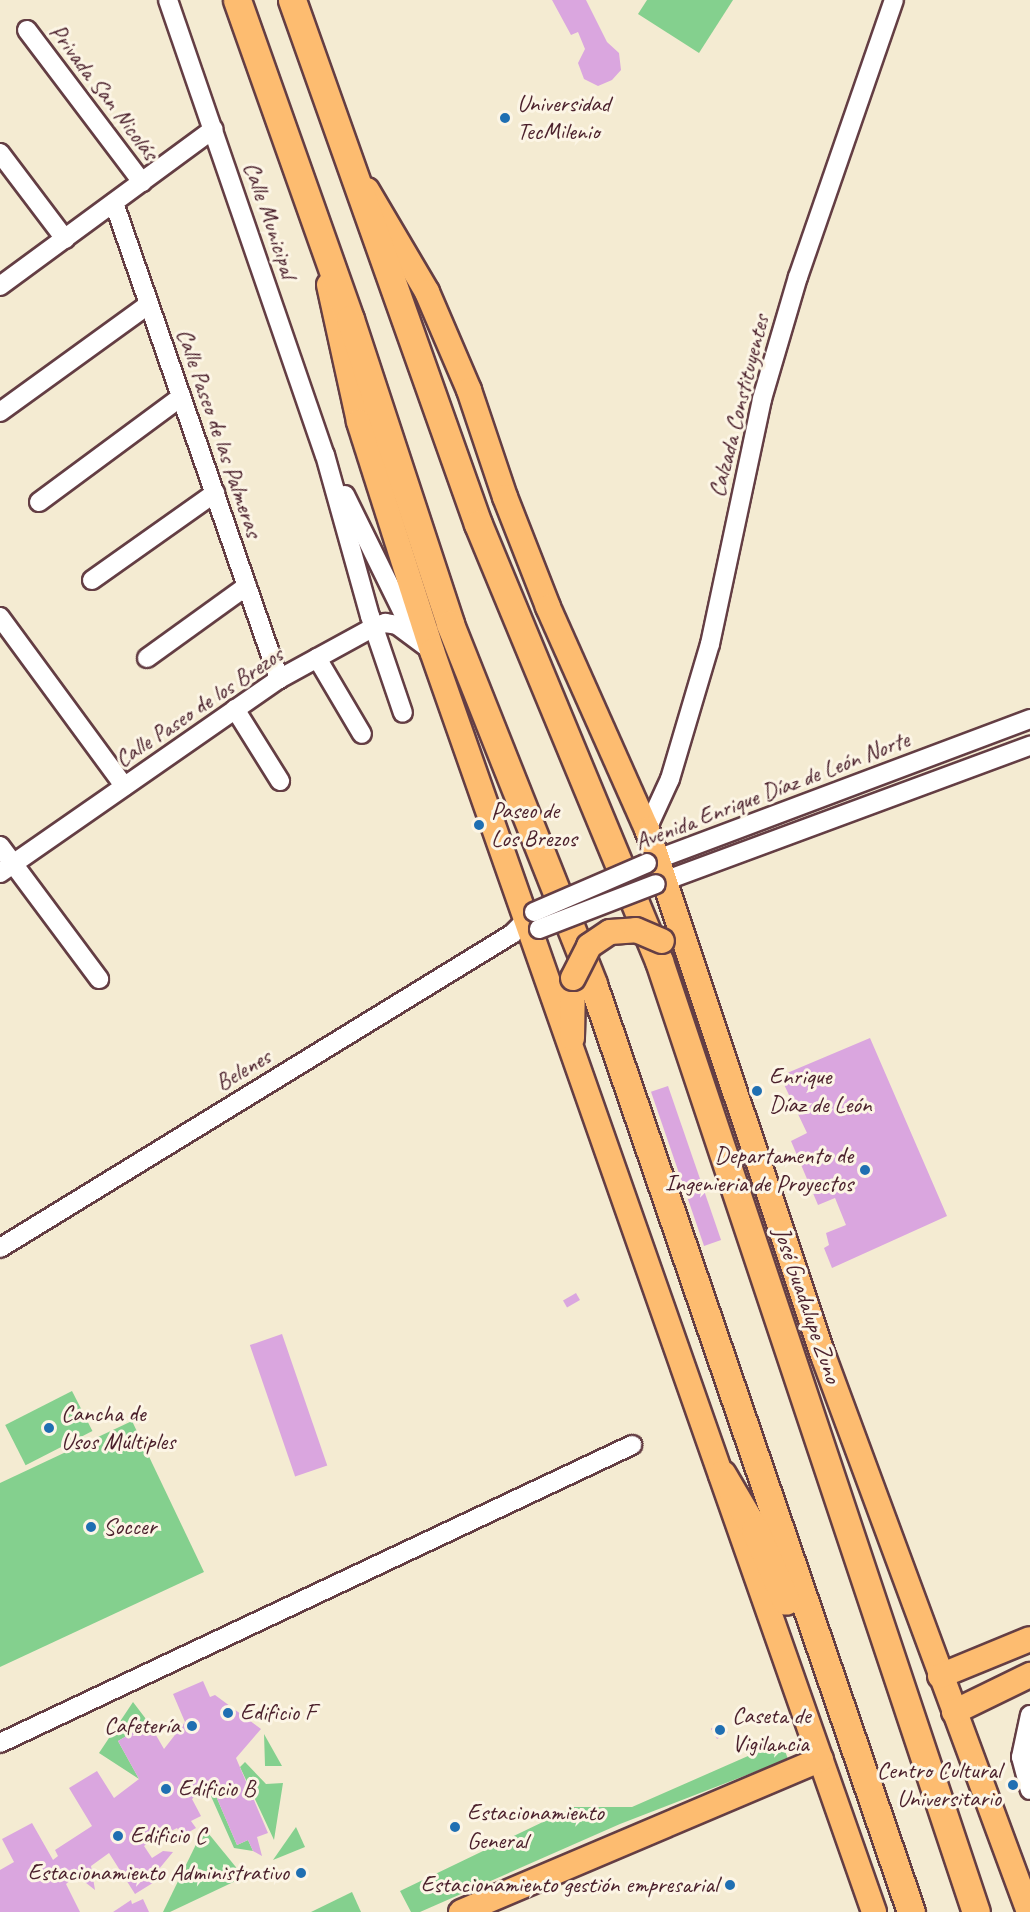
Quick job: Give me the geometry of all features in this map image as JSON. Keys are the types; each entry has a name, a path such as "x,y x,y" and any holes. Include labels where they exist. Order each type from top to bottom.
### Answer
{"highway":[{"path":"237,0 318,226 450,624 593,984 911,1912"},
{"path":"292,0 478,524 659,961 976,1912"},
{"path":"722,1474 755,1530 783,1592 838,1751 901,1912"}],"main road":[{"name":"José Guadalupe Zuno","path":"351,165 427,292 469,390 505,497 548,607 647,829 657,872 706,1000 824,1358 1029,1912"},
{"path":"318,226 359,422 424,645 528,925 571,1055 722,1474 874,1912"},
{"path":"571,1055 573,978 588,946 610,932 636,930 662,941 685,965 706,1000"},
{"path":"940,1676 1030,1640"},
{"path":"954,1712 1030,1675"},
{"path":"461,1912 821,1759"}],"street":[{"name":"Calle Municipal","path":"168,0 326,455 374,627 403,713"},
{"name":"Calzada Constituyentes","path":"647,829 670,779 710,644 762,399 798,277 894,0"},
{"name":"Privada San Nicolás","path":"27,30 142,182"},
{"path":"0,286 214,129"},
{"path":"0,153 65,239"},
{"name":"Calle Paseo de las Palmeras","path":"114,203 279,679"},
{"path":"0,412 149,304"},
{"path":"39,502 181,396"},
{"name":"Calle Municipal","path":"326,455 424,645"},
{"path":"92,580 215,493"},
{"path":"147,658 247,586"},
{"path":"0,617 124,786"},
{"path":"374,627 385,623 397,625 424,645"},
{"name":"Calle Paseo de los Brezos","path":"6,868 279,679 374,627"},
{"path":"317,658 362,734"},
{"path":"235,709 280,781"},
{"name":"Avenida Enrique Díaz de León Norte","path":"528,925 1030,720"},
{"name":"Avenida Enrique Díaz de León Norte","path":"657,872 1030,746"},
{"path":"0,846 6,868 99,979"},
{"name":"Belenes","path":"0,1248 528,925"},
{"path":"0,1743 632,1445"},
{"path":"1030,1715 1021,1757 1030,1790"}],"green space":[{"path":"647,0 733,0 699,53 638,14"},
{"name":"Cancha de Usos Múltiples","path":"72,1391 92,1431 26,1465 5,1425"},
{"name":"Soccer","path":"132,1421 204,1572 0,1667 0,1483"},
{"path":"133,1702 149,1723 118,1741 139,1779 99,1753"},
{"path":"264,1734 282,1766 265,1766"},
{"path":"764,1749 785,1751 788,1759 620,1824 420,1912 411,1912 400,1891 574,1807 632,1807"},
{"path":"245,1762 266,1784 283,1783 274,1840 240,1767"},
{"path":"210,1782 237,1845 248,1840 253,1851 234,1848 206,1785"},
{"path":"296,1827 305,1847 273,1860"},
{"path":"204,1828 244,1877 170,1912 163,1912"},
{"path":"352,1892 361,1912 311,1912"}],"building":[{"path":"552,0 586,0 607,42 619,53 621,70 612,80 598,86 584,79 578,63 585,49 578,32 571,35"},
{"name":"Departamento de Ingenieria de Proyectos","path":"870,1038 947,1216 832,1268 824,1248 829,1245 826,1233 846,1225 835,1198 818,1205 791,1141 807,1133 780,1076"},
{"path":"668,1086 721,1240 704,1246 651,1092"},
{"path":"576,1293 580,1300 567,1307 563,1300"},
{"path":"282,1334 327,1465 295,1476 250,1345"},
{"path":"203,1681 210,1697 215,1695 261,1729 236,1758 268,1833 257,1837 262,1856 253,1851 248,1840 237,1845 210,1782 192,1799 201,1816 191,1821 196,1828 182,1836 177,1828 169,1832 167,1828 144,1846 152,1858 163,1851 173,1852 159,1869 164,1876 135,1894 109,1853 91,1866 95,1890 76,1875 66,1884 80,1912 0,1912 0,1870 14,1862 2,1839 32,1823 53,1860 58,1856 55,1850 92,1826 69,1788 97,1771 114,1798 139,1779 118,1741 149,1723 164,1749 185,1722 173,1694"},
{"name":"Caseta de Vigilancia","path":"722,1722 728,1732 717,1739 711,1729"},
{"path":"143,1899 149,1912 113,1912 131,1900 132,1904"}],"place":[{"name":"Universidad TecMilenio","path":"505,118"},
{"name":"Paseo de Los Brezos","path":"479,825"},
{"name":"Enrique Díaz de León","path":"757,1091"},
{"name":"Departamento de Ingenieria de Proyectos","path":"865,1170"},
{"name":"Cancha de Usos Múltiples","path":"49,1428"},
{"name":"Soccer","path":"91,1527"},
{"name":"Edificio F","path":"228,1713"},
{"name":"Cafetería","path":"192,1726"},
{"name":"Caseta de Vigilancia","path":"720,1730"},
{"name":"Centro Cultural Universitario","path":"1013,1785"},
{"name":"Edificio B","path":"166,1789"},
{"name":"Estacionamiento General","path":"455,1827"},
{"name":"Edificio C","path":"118,1836"},
{"name":"Estacionamiento Administrativo","path":"301,1873"},
{"name":"Estacionamiento gestión empresarial","path":"730,1885"}]}
